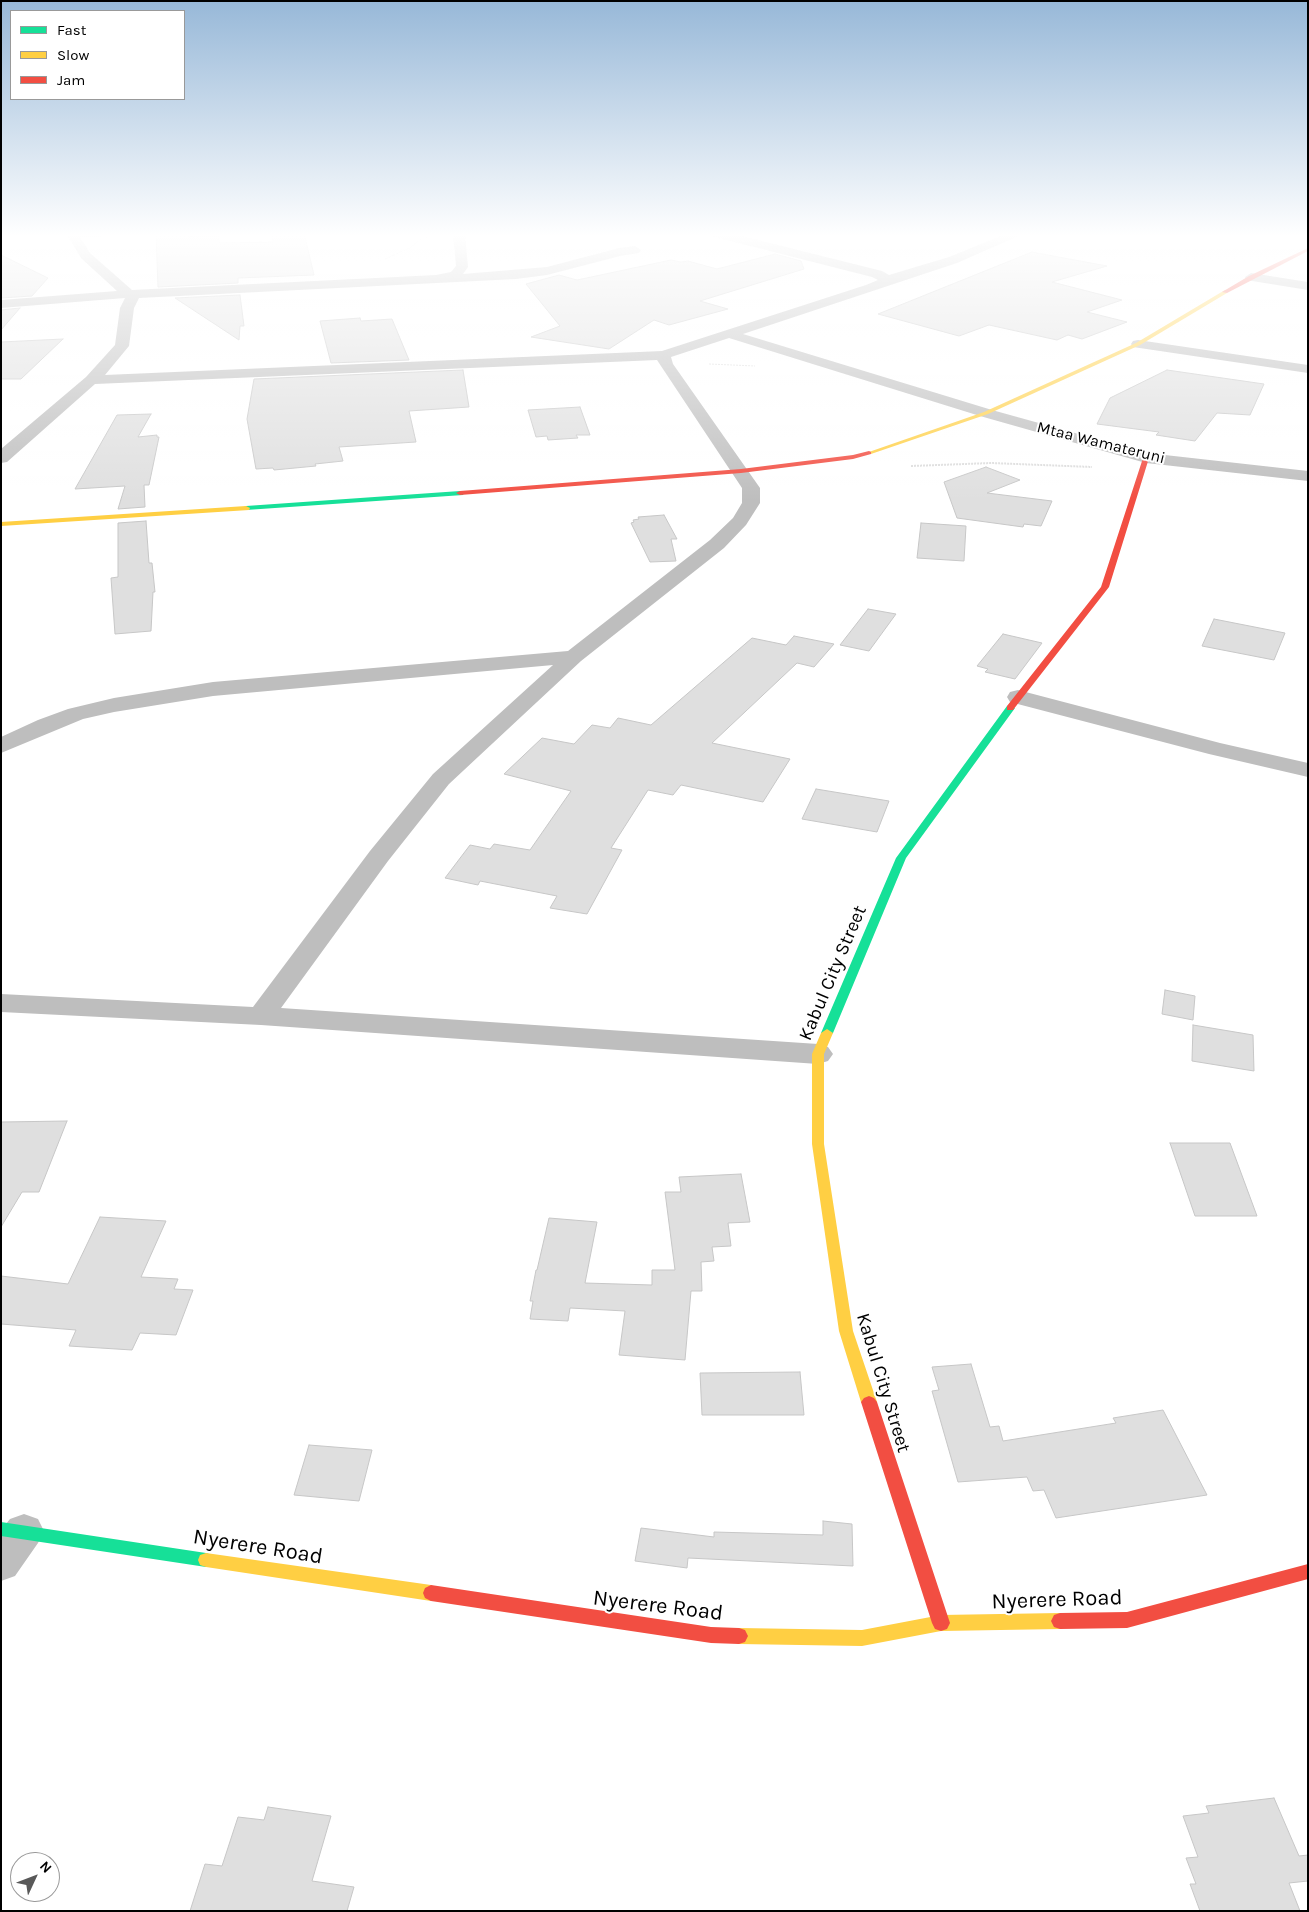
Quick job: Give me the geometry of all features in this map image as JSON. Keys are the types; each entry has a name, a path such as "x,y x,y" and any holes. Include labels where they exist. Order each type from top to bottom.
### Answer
{"street":[{"path":"3,455 91,380 107,364 122,346 125,322"},
{"path":"91,380 663,355 766,322"},
{"path":"1,524 418,496 741,471 854,457 888,448 986,413 1138,344 1175,322"},
{"name":"Mtaa Wamateruni","path":"730,334 1145,463 1308,476"},
{"path":"1138,344 1308,369"},
{"path":"261,1016 373,864 441,779 574,657 717,544 740,521 751,503 752,488 666,364 663,355"},
{"name":"Kabul City Street","path":"941,1623 846,1331 818,1144 818,1054 901,858 1018,697 1105,587 1145,463"},
{"path":"1,746 46,725 76,714 114,705 223,688 574,657"},
{"path":"1018,697 1217,749 1308,770"},
{"path":"1,1003 261,1016 818,1054"},
{"path":"1,1562 12,1530"},
{"name":"Nyerere Road","path":"12,1530 512,1607 711,1635 862,1638 941,1623 1127,1620 1308,1571"}],"path":[{"path":"910,466 991,463 1145,463"}],"building":[{"path":"1,322 8,322 1,330"},
{"path":"212,322 244,322 244,326 240,326 239,340"},
{"path":"320,322 393,322 409,360 331,363"},
{"path":"557,322 651,322 609,349 531,337 560,326"},
{"path":"661,322 679,322 669,325"},
{"path":"908,322 1126,322 1082,339 1068,335 1057,340 989,325 959,336"},
{"path":"63,339 21,379 1,379 1,342"},
{"path":"463,370 469,407 409,411 416,442 339,447 343,461 274,470 273,468 256,469 247,419 254,379"},
{"path":"1167,370 1264,384 1250,415 1217,413 1195,441 1156,435 1159,432 1097,424 1110,398"},
{"path":"580,407 590,435 576,435 578,438 548,440 547,436 536,437 528,410"},
{"path":"151,414 138,437 157,435 159,437 149,485 144,485 145,507 118,509 125,486 75,489 117,415"},
{"path":"986,467 1020,480 987,493 1052,501 1041,526 1024,524 1023,527 957,518 944,482"},
{"path":"664,515 677,539 671,539 676,561 650,562 631,523 634,522 633,520 639,519 638,517"},
{"path":"146,521 149,563 152,563 155,592 153,592 151,631 115,634 111,578 118,577 118,523"},
{"path":"921,523 966,526 964,561 917,558"},
{"path":"868,609 896,614 869,651 840,645"},
{"path":"1214,619 1285,633 1274,660 1202,646"},
{"path":"1003,634 1042,643 1015,679 985,672 988,669 977,666"},
{"path":"794,636 834,644 814,667 797,663 712,743 790,759 763,802 681,785 673,795 648,790 611,848 622,850 587,914 550,908 557,896 480,881 478,885 445,878 470,845 490,849 494,844 530,850 571,791 504,774 542,738 574,744 592,725 610,728 618,718 651,725 752,638 786,645"},
{"path":"816,789 889,801 877,832 802,819"},
{"path":"1165,990 1195,996 1193,1020 1162,1014"},
{"path":"1193,1025 1253,1035 1254,1071 1192,1061"},
{"path":"67,1121 39,1192 22,1192 1,1227 1,1122"},
{"path":"1170,1143 1230,1143 1257,1216 1195,1216"},
{"path":"741,1174 750,1222 728,1223 731,1246 712,1247 714,1261 701,1262 702,1291 691,1291 685,1360 619,1355 625,1311 570,1308 568,1321 530,1319 533,1301 530,1301 549,1218 597,1222 585,1283 652,1285 652,1270 675,1270 665,1192 681,1192 679,1177"},
{"path":"100,1217 166,1221 141,1277 178,1279 174,1289 193,1290 176,1335 140,1333 132,1350 69,1346 76,1330 1,1324 1,1276 68,1284"},
{"path":"971,1364 990,1427 999,1426 1003,1441 1116,1423 1113,1418 1163,1410 1207,1495 1056,1518 1044,1490 1033,1491 1027,1477 958,1482 932,1391 939,1390 932,1367"},
{"path":"800,1372 804,1415 702,1415 700,1373"},
{"path":"309,1445 372,1450 359,1501 294,1495"},
{"path":"823,1521 852,1524 853,1566 688,1558 687,1568 635,1561 641,1528 714,1537 714,1532 823,1535"},
{"path":"1274,1798 1299,1856 1308,1855 1308,1881 1289,1883 1300,1911 1200,1911 1190,1884 1196,1884 1186,1858 1198,1857 1183,1816 1209,1813 1206,1806"},
{"path":"268,1807 331,1816 312,1881 354,1887 347,1911 190,1911 205,1864 222,1866 238,1817 264,1820"}],"traffic: fast":[{"path":"246,508 460,493"},
{"path":"827,1033 901,858 1010,708"},
{"path":"1,1529 206,1560"}],"traffic: slow":[{"path":"869,453 986,413 1138,344 1174,322"},
{"path":"1,524 246,508"},
{"path":"827,1033 818,1054 818,1144 846,1331 869,1402"},
{"path":"206,1560 431,1593"},
{"path":"739,1636 862,1638 941,1623 1060,1621"}],"traffic: jam":[{"path":"460,493 741,471 853,457 869,453"},
{"path":"1010,708 1105,587 1146,458"},
{"path":"869,1402 941,1623"},
{"path":"1060,1621 1127,1620 1308,1571"},
{"path":"431,1593 711,1635 739,1636"}]}
